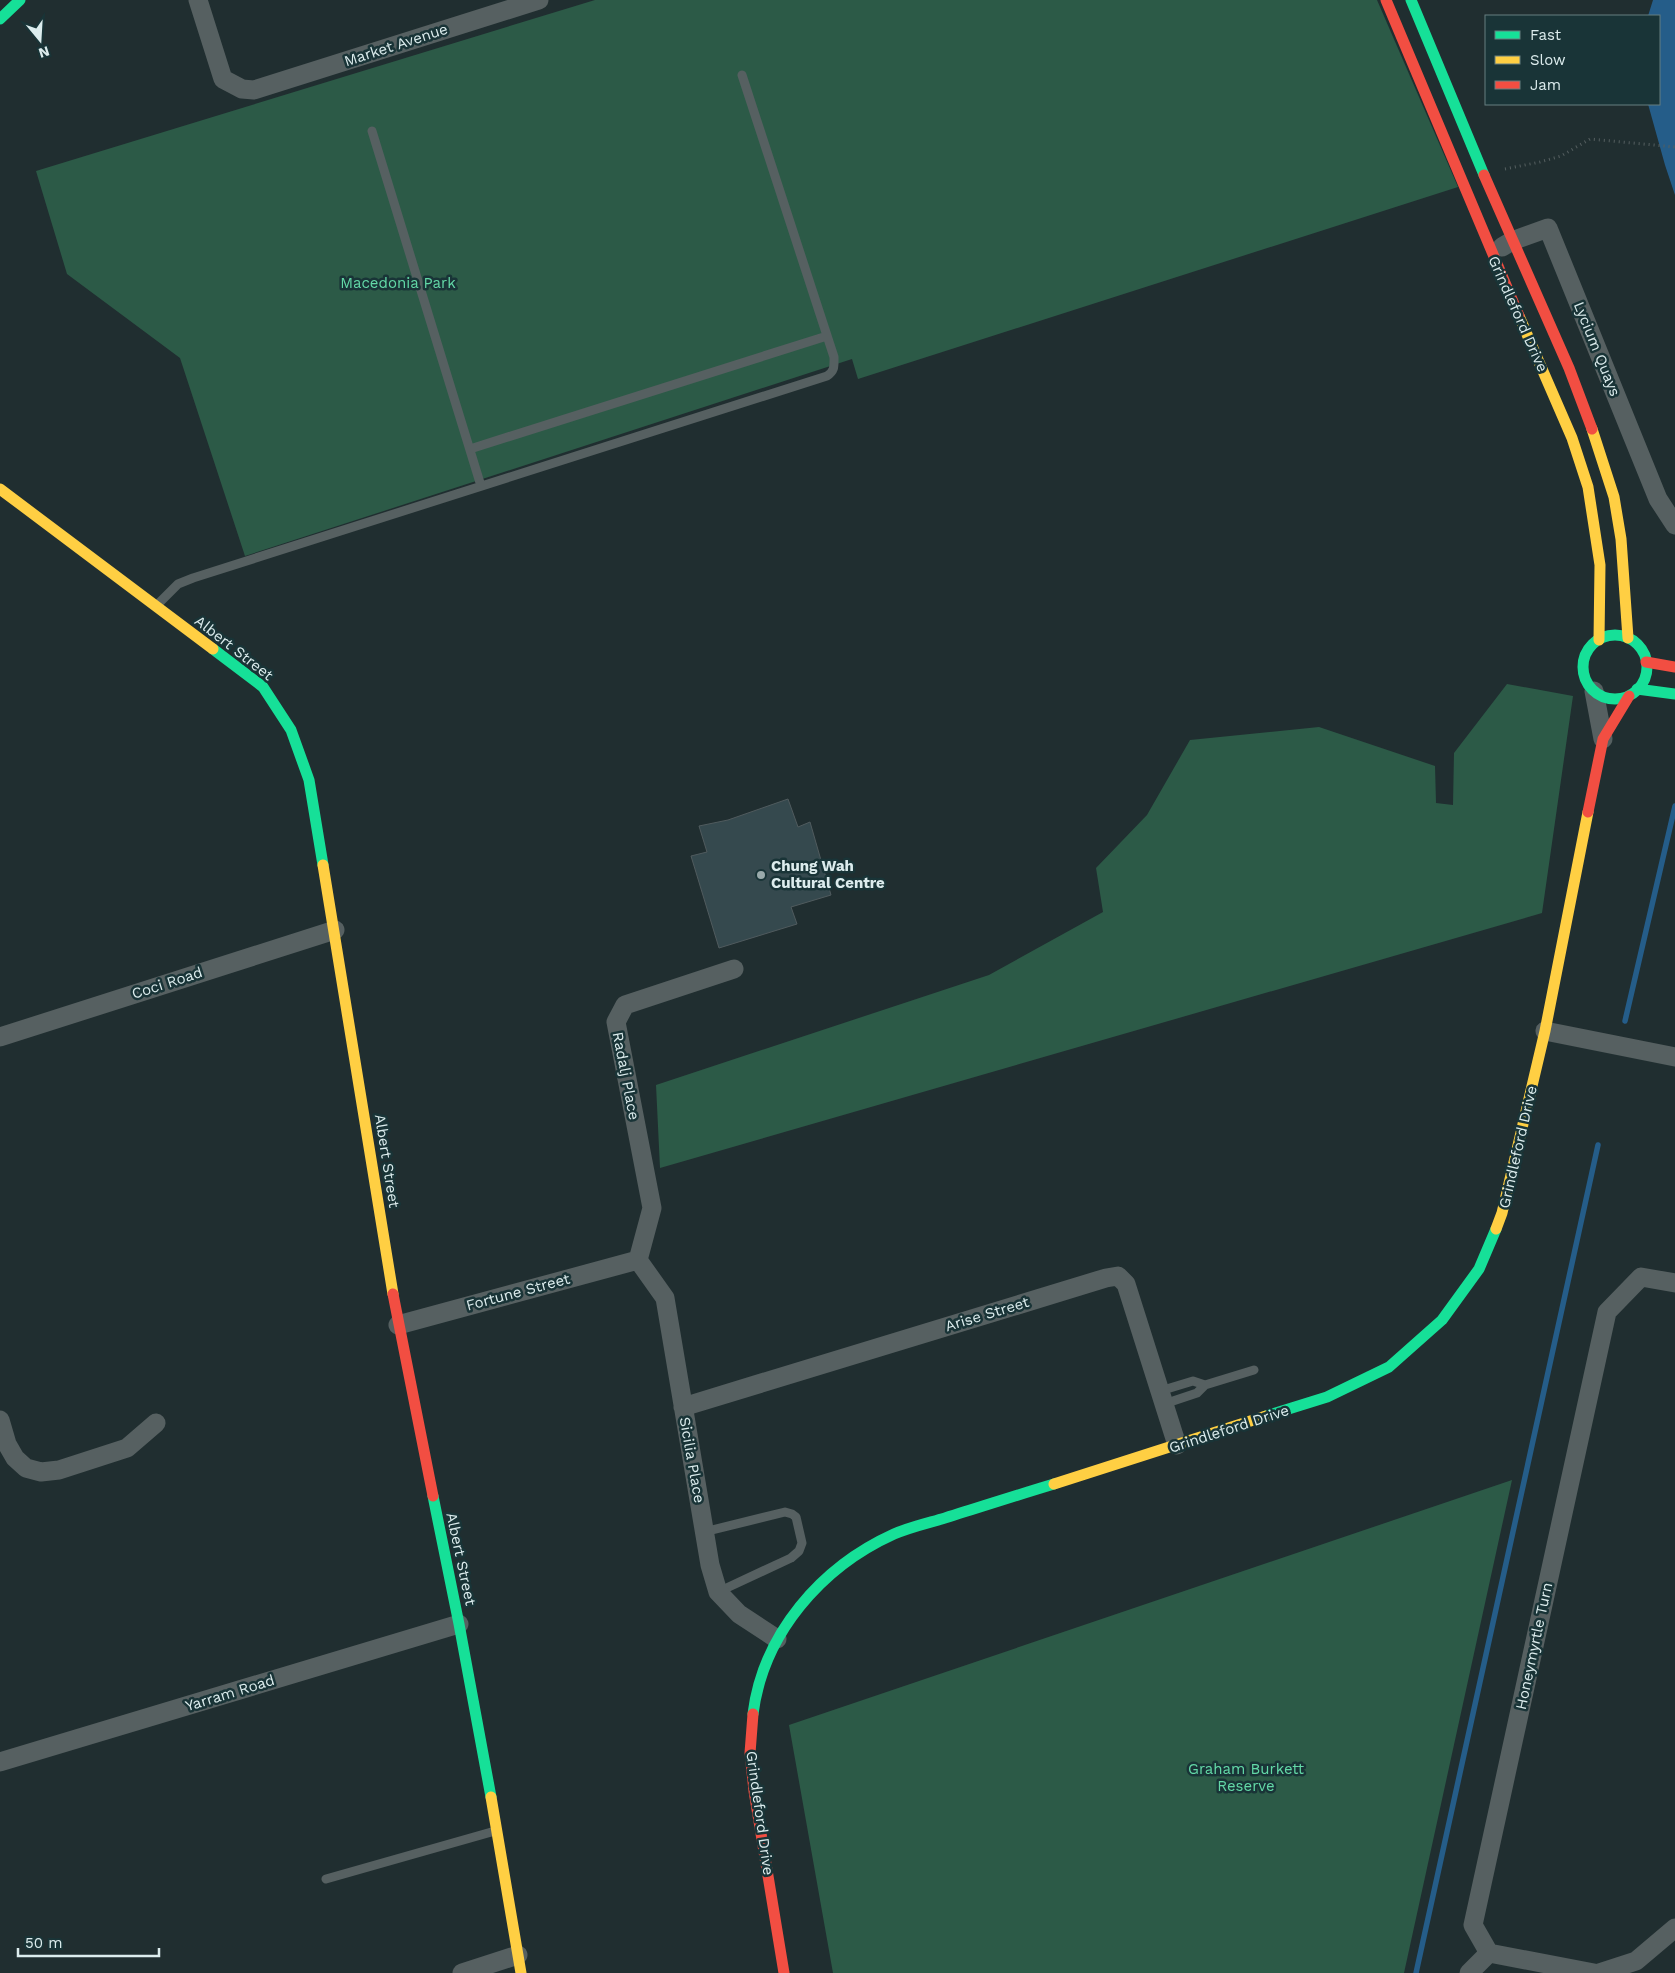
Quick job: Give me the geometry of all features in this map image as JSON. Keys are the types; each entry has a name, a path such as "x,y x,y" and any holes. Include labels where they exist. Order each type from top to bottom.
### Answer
{"main road":[{"path":"0,19 20,0"},
{"name":"Grindleford Drive","path":"1386,0 1491,253 1572,438 1588,487 1600,565 1599,640 1591,646 1583,664 1585,679 1594,691"},
{"name":"Grindleford Drive","path":"1411,0 1512,241 1569,368 1600,452 1614,496 1621,539 1628,638"},
{"name":"Albert Street","path":"0,489 263,687 291,730 311,787 398,1325 459,1624 498,1830 520,1964"},
{"path":"1599,640 1613,636 1628,638 1637,644 1643,652 1646,662 1675,667"},
{"name":"Grindleford Drive","path":"784,1973 754,1790 750,1753 753,1712 761,1673 778,1639 799,1606 828,1577 861,1552 895,1534 1327,1397 1389,1367 1442,1320 1479,1269 1502,1214 1545,1030 1602,739 1645,676 1646,662"},
{"path":"1594,691 1610,699 1620,698 1633,692 1675,694"}],"street":[{"name":"Market Avenue","path":"198,0 223,79 242,89 254,90 538,0"},
{"name":"Lycium Quays","path":"1491,253 1512,241 1548,228 1658,499 1675,525"},
{"name":"Grindleford Drive","path":"1594,691 1602,739"},
{"name":"Coci Road","path":"0,1037 335,930"},
{"name":"Radalj Place","path":"638,1260 652,1208 616,1022 625,1004 734,969"},
{"path":"1545,1030 1675,1057"},
{"name":"Fortune Street","path":"398,1325 638,1260"},
{"name":"Sicilia Place","path":"638,1260 665,1298 704,1532 710,1565 718,1592 739,1614 778,1639"},
{"name":"Arise Street","path":"683,1407 1106,1278 1118,1276 1126,1284 1177,1445"},
{"name":"Honeymyrtle Turn","path":"1489,1953 1473,1925 1607,1312 1641,1277 1675,1283"},
{"path":"0,1420 7,1444 15,1458 26,1468 41,1472 59,1470 127,1448 156,1423"},
{"name":"Yarram Road","path":"0,1762 459,1624"},
{"path":"1599,1973 1636,1961 1675,1928"},
{"path":"1469,1973 1489,1953 1594,1973"},
{"path":"462,1973 520,1964"}],"lane":[{"path":"156,607 178,584 192,578 827,376 832,372 835,367 834,358 742,75"},
{"path":"372,131 482,486"},
{"path":"470,449 827,336"},
{"path":"1162,1398 1197,1393 1205,1385 1254,1370"},
{"path":"1162,1398 1193,1381 1205,1385"},
{"path":"704,1532 785,1512 796,1517 802,1542 799,1550 791,1558 718,1592"},
{"path":"326,1880 498,1830"}],"path":[{"path":"1503,170 1561,156 1590,139 1675,147"}],"green space":[{"name":"Macedonia Park","path":"595,0 1377,0 1458,187 858,379 852,359 245,556 180,358 67,274 36,171"},
{"path":"1507,684 1573,696 1542,913 660,1168 656,1085 989,975 1103,912 1096,868 1147,815 1190,740 1319,727 1435,766 1436,803 1453,805 1454,753"},
{"name":"Graham Burkett Reserve","path":"1512,1480 1404,1973 833,1973 789,1725"}],"water":[{"path":"1653,0 1675,0 1675,195 1648,105 1660,105 1660,15 1648,15"}],"building":[{"name":"Chung Wah Cultural Centre","path":"788,799 798,827 810,822 831,895 791,907 797,924 719,948 691,856 707,852 699,826 728,820"}],"waterway":[{"path":"1625,1021 1675,806"},
{"path":"1416,1973 1598,1145"}],"traffic: fast":[{"path":"0,19 20,0"},
{"path":"1411,0 1484,175"},
{"path":"1615,635 1633,641 1641,649 1647,667 1641,685 1633,693 1615,699 1597,693 1589,685 1583,667 1589,649 1597,641 1615,635"},
{"path":"213,649 263,687 291,730 309,780 323,865"},
{"path":"1637,689 1675,694"},
{"path":"1266,1416 1327,1397 1389,1367 1442,1320 1479,1269 1496,1229"},
{"path":"753,1714 759,1685 769,1657 783,1631 800,1606 820,1584 843,1565 867,1548 894,1534 1054,1484"},
{"path":"433,1496 491,1797"}],"traffic: slow":[{"path":"1519,316 1572,438 1588,487 1600,565 1599,640"},
{"path":"1592,429 1614,497 1621,539 1628,638"},
{"path":"0,489 213,649"},
{"path":"1496,1229 1502,1213 1545,1031 1588,812"},
{"path":"323,865 393,1294"},
{"path":"1054,1484 1266,1416"},
{"path":"491,1797 521,1973"}],"traffic: jam":[{"path":"1386,0 1519,316"},
{"path":"1484,175 1569,368 1592,429"},
{"path":"1646,662 1675,667"},
{"path":"1588,812 1603,739 1629,696"},
{"path":"393,1294 433,1496"},
{"path":"753,1714 750,1753 754,1791 784,1973"}],"place":[{"name":"Chung Wah Cultural Centre","path":"761,875"}]}
